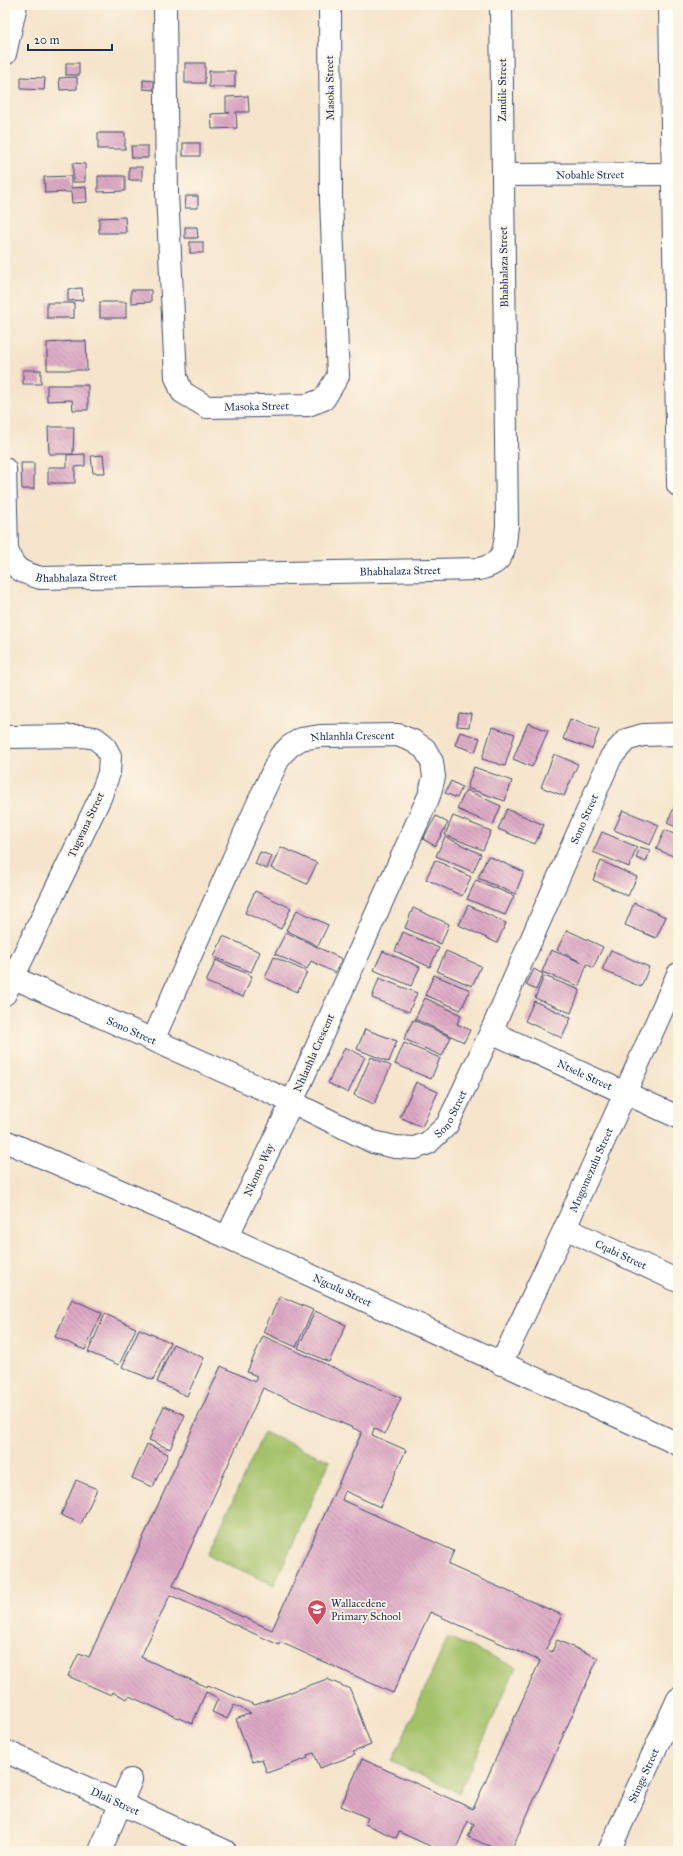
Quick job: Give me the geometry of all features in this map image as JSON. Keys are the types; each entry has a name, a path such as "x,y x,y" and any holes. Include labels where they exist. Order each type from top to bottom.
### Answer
{"street":[{"path":"5,54 16,5"},
{"name":"Masoka Street","path":"165,5 167,193 176,377 182,392 207,407 308,405 324,399 338,376 332,199 330,5"},
{"name":"Zandile Street","path":"501,5 503,175"},
{"path":"673,6 678,485"},
{"name":"Nobahle Street","path":"503,175 675,174"},
{"name":"Bhabhalaza Street","path":"5,468 5,517 7,549 10,561 17,569 41,578 479,569 498,562 503,552 506,526 503,175"},
{"name":"Sono Street","path":"9,985 153,1040 292,1102 373,1142 395,1147 415,1148 428,1143 447,1125 492,1032 568,852 611,757 626,740 643,735 678,734"},
{"name":"Nhlanhla Crescent","path":"153,1040 280,756 290,746 301,739 320,736 398,735 413,741 425,749 432,762 434,777 429,796 292,1102"},
{"name":"Tugwana Street","path":"5,737 82,736 95,738 104,745 110,756 109,773 100,798 9,985"},
{"name":"Mngomezulu Street","path":"501,1364 565,1228 678,974"},
{"name":"Ntsele Street","path":"492,1032 678,1117"},
{"name":"Nkomo Way","path":"227,1237 292,1102"},
{"name":"Ngculu Street","path":"5,1141 227,1237 678,1444"},
{"name":"Cqabi Street","path":"565,1228 678,1281"},
{"name":"Stinge Street","path":"609,1851 678,1699"},
{"name":"Dlali Street","path":"5,1751 225,1851"},
{"path":"100,1851 131,1780"}],"green space":[{"path":"264,1432 330,1461 274,1585 208,1555"},
{"path":"448,1637 516,1667 459,1793 392,1762"}],"building":[{"path":"66,63 79,63 79,75 66,75"},
{"path":"185,63 205,63 205,83 185,83"},
{"path":"209,71 235,71 235,87 209,87"},
{"path":"21,77 45,78 44,90 21,89"},
{"path":"77,77 77,89 60,90 59,78"},
{"path":"143,80 154,81 154,90 143,89"},
{"path":"248,96 249,112 236,112 237,128 212,129 211,114 230,113 226,112 226,97"},
{"path":"98,133 125,133 125,149 98,149"},
{"path":"183,143 200,143 200,156 183,156"},
{"path":"131,146 148,146 148,158 132,158"},
{"path":"73,163 85,164 85,182 73,182"},
{"path":"129,167 142,167 142,180 129,180"},
{"path":"71,176 71,188 86,187 87,202 72,203 71,192 45,193 44,177"},
{"path":"98,176 125,176 125,191 98,192"},
{"path":"186,196 198,196 198,208 185,208"},
{"path":"125,217 126,233 99,233 99,218"},
{"path":"185,227 197,227 198,238 185,238"},
{"path":"190,242 203,242 203,253 190,253"},
{"path":"82,288 83,300 68,301 68,289"},
{"path":"131,290 151,290 151,302 131,303"},
{"path":"100,302 126,302 126,318 100,318"},
{"path":"47,303 74,303 74,318 47,318"},
{"path":"86,341 87,370 47,370 47,343"},
{"path":"23,370 41,370 41,384 23,384"},
{"path":"47,385 88,385 88,410 73,410 72,400 47,401"},
{"path":"48,427 74,427 73,454 49,454"},
{"path":"85,454 85,466 75,467 75,483 48,483 48,467 67,467 67,455"},
{"path":"103,455 105,473 93,473 91,456"},
{"path":"21,463 34,463 34,489 22,489"},
{"path":"459,713 471,714 469,727 457,726"},
{"path":"570,719 599,730 592,749 563,739"},
{"path":"528,723 548,731 532,767 513,759"},
{"path":"492,727 515,734 505,766 482,759"},
{"path":"460,732 480,738 475,752 455,745"},
{"path":"554,754 578,764 564,796 541,787"},
{"path":"474,767 512,781 505,801 467,788"},
{"path":"451,781 462,787 457,798 445,793"},
{"path":"466,790 501,806 493,825 457,809"},
{"path":"678,799 678,828 667,823"},
{"path":"507,809 544,825 535,844 498,829"},
{"path":"623,810 659,825 650,845 614,830"},
{"path":"436,816 448,823 435,846 423,839"},
{"path":"453,816 491,831 483,850 445,835"},
{"path":"665,830 678,836 678,858 656,849"},
{"path":"602,832 637,847 629,867 593,852"},
{"path":"445,837 481,854 473,872 436,856"},
{"path":"281,847 317,863 307,884 271,868"},
{"path":"640,847 650,850 646,862 636,858"},
{"path":"260,852 272,856 267,869 255,864"},
{"path":"488,856 524,872 515,894 478,878"},
{"path":"435,860 471,877 462,896 426,879"},
{"path":"601,861 637,877 628,896 593,880"},
{"path":"476,880 514,896 505,915 467,899"},
{"path":"255,891 291,908 281,929 245,913"},
{"path":"634,903 666,917 656,938 625,925"},
{"path":"468,905 506,923 497,943 459,925"},
{"path":"413,908 449,924 441,944 405,928"},
{"path":"297,910 328,925 318,946 286,930"},
{"path":"567,930 603,947 593,968 587,964 579,986 542,972 551,950 583,963 557,950"},
{"path":"286,932 342,959 335,973 311,961 307,969 275,954"},
{"path":"403,932 439,948 430,967 395,951"},
{"path":"223,936 260,952 251,972 214,957"},
{"path":"611,950 649,967 641,987 602,970"},
{"path":"383,951 420,967 411,986 374,970"},
{"path":"446,951 481,966 472,986 437,971"},
{"path":"274,957 307,972 297,992 265,978"},
{"path":"216,960 252,976 243,997 206,982"},
{"path":"534,969 543,974 536,990 526,985"},
{"path":"434,975 470,990 461,1010 425,995"},
{"path":"544,976 580,990 571,1013 535,998"},
{"path":"379,978 417,993 409,1012 372,998"},
{"path":"425,998 461,1015 457,1024 470,1030 464,1042 415,1019"},
{"path":"534,1001 571,1018 562,1038 525,1021"},
{"path":"413,1020 451,1037 442,1056 404,1039"},
{"path":"365,1029 397,1041 389,1062 357,1049"},
{"path":"404,1043 440,1058 431,1079 395,1064"},
{"path":"345,1047 365,1057 348,1093 328,1083"},
{"path":"371,1057 391,1066 374,1104 354,1095"},
{"path":"416,1082 438,1092 422,1127 400,1117"},
{"path":"280,1296 313,1310 296,1347 263,1332"},
{"path":"72,1299 102,1313 85,1350 55,1337"},
{"path":"315,1311 346,1325 329,1362 298,1348"},
{"path":"105,1314 136,1328 119,1365 88,1352"},
{"path":"139,1329 170,1342 153,1380 122,1367"},
{"path":"263,1336 401,1398 385,1434 374,1428 372,1435 406,1450 380,1507 345,1491 342,1500 454,1551 448,1564 451,1566 562,1615 546,1649 552,1652 557,1640 598,1658 511,1851 501,1851 468,1837 474,1824 468,1821 455,1851 441,1851 399,1832 396,1838 365,1824 368,1818 341,1806 362,1759 473,1809 540,1661 430,1612 393,1693 280,1642 279,1645 170,1595 141,1657 207,1687 208,1685 255,1705 327,1679 350,1689 371,1745 353,1752 355,1755 320,1768 314,1753 307,1755 308,1758 267,1773 262,1759 252,1762 236,1719 251,1713 234,1705 227,1719 212,1712 218,1698 206,1692 192,1724 129,1696 127,1699 112,1692 111,1695 68,1676 79,1653 89,1657 221,1366 255,1382 257,1376 247,1372","holes":["263,1388 362,1432 272,1630 173,1586"]},
{"path":"173,1344 204,1358 187,1396 157,1382"},
{"path":"164,1406 185,1415 170,1449 149,1440"},
{"path":"147,1444 168,1454 153,1487 132,1478"},
{"path":"76,1480 97,1489 81,1524 61,1515"}],"place":[{"name":"Wallacedene Primary School","path":"317,1626"}]}
